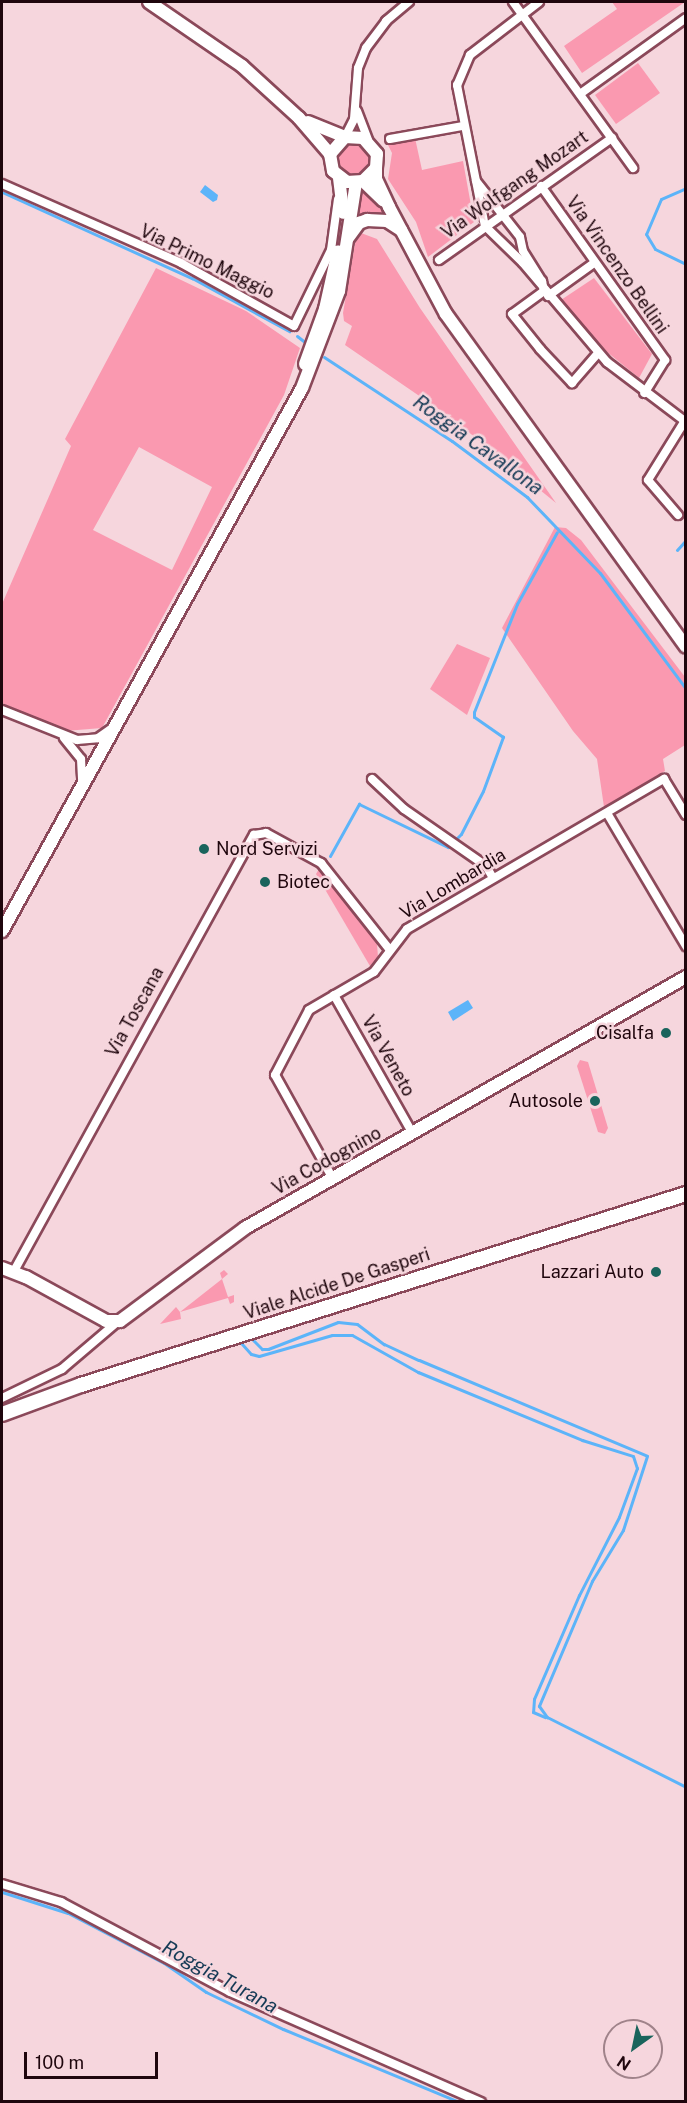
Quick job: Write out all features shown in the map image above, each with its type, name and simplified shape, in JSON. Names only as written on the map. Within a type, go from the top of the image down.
[{"type":"main road","points":[[149,2],[222,50],[299,118],[330,154],[333,171],[340,182],[342,224],[336,266],[314,341],[281,424]]},
{"type":"main road","points":[[299,118],[345,137],[357,136],[368,141],[377,154],[376,179],[446,315],[681,634],[686,647]]},
{"type":"main road","points":[[330,154],[345,137]]},
{"type":"main road","points":[[2,931],[302,388],[333,314],[360,182],[376,168]]},
{"type":"main road","points":[[340,182],[360,182],[389,207]]},
{"type":"main road","points":[[348,238],[359,223],[376,219],[405,232]]},
{"type":"main road","name":"Via Codognino","points":[[116,1323],[229,1239],[686,977]]},
{"type":"main road","name":"Viale Alcide De Gasperi","points":[[2,1414],[81,1385],[686,1194]]},
{"type":"main road","name":"Via Toscana","points":[[8,1269],[116,1323]]},
{"type":"street","points":[[368,141],[359,124],[356,104],[358,68],[366,48],[386,21],[409,2]]},
{"type":"street","points":[[513,2],[633,168]]},
{"type":"street","points":[[539,2],[474,51],[465,63],[457,85],[462,126],[485,226],[523,263],[598,353],[644,393],[685,421],[648,480],[678,515]]},
{"type":"street","points":[[580,94],[686,18]]},
{"type":"street","points":[[345,137],[356,104]]},
{"type":"street","points":[[390,139],[462,126]]},
{"type":"street","name":"Via Wolfgang Mozart","points":[[439,260],[612,138]]},
{"type":"street","points":[[473,178],[520,237],[523,251],[542,281],[546,293]]},
{"type":"street","name":"Via Primo Maggio","points":[[2,184],[181,263],[294,326],[331,250],[340,182]]},
{"type":"street","name":"Via Vincenzo Bellini","points":[[541,186],[665,360],[644,393]]},
{"type":"street","points":[[594,263],[512,314],[540,349],[572,383],[598,353]]},
{"type":"street","points":[[2,710],[61,736],[91,741],[116,725]]},
{"type":"street","points":[[61,736],[81,759],[82,786]]},
{"type":"street","points":[[372,779],[404,809],[486,866],[493,878]]},
{"type":"street","name":"Via Lombardia","points":[[333,1179],[275,1075],[309,1010],[374,972],[407,929],[663,779],[686,814]]},
{"type":"street","points":[[607,813],[686,946]]},
{"type":"street","name":"Via Toscana","points":[[8,1269],[254,835],[266,833],[321,863],[390,950]]},
{"type":"street","name":"Via Veneto","points":[[334,995],[413,1134]]},
{"type":"street","name":"Via Codognino","points":[[2,1398],[62,1369],[116,1323]]},
{"type":"street","points":[[2,1884],[61,1902],[230,1992],[482,2102]]},
{"type":"shaded area","points":[[612,2],[685,2],[582,73],[564,46],[617,9]]},
{"type":"shaded area","points":[[638,63],[660,93],[616,124],[595,95]]},
{"type":"shaded area","points":[[415,138],[422,170],[463,161],[474,222],[428,257],[416,222],[388,179],[392,153],[387,143]]},
{"type":"shaded area","points":[[353,142],[364,147],[369,158],[364,169],[353,174],[342,169],[337,158],[342,147]]},
{"type":"shaded area","points":[[364,189],[383,206],[390,219],[351,220],[354,200]]},
{"type":"shaded area","points":[[361,233],[377,239],[420,308],[556,503],[450,417],[345,345],[352,326],[344,321],[343,313],[355,243]]},
{"type":"shaded area","points":[[156,268],[246,311],[300,348],[284,395],[102,728],[65,731],[2,703],[2,604],[71,446],[65,439]],"holes":[[[139,447],[212,487],[172,570],[93,530]]]},
{"type":"shaded area","points":[[594,278],[652,354],[639,378],[607,352],[561,300]]},
{"type":"shaded area","points":[[555,527],[566,528],[581,540],[685,677],[685,745],[663,759],[665,771],[604,807],[597,759],[573,731],[502,628]]},
{"type":"shaded area","points":[[457,644],[490,658],[467,715],[430,689]]},
{"type":"shaded area","points":[[319,869],[377,943],[378,958],[370,966],[316,874]]},
{"type":"shaded area","points":[[580,1060],[588,1062],[608,1128],[605,1134],[598,1132],[577,1066]]},
{"type":"shaded area","points":[[224,1270],[228,1274],[222,1279],[220,1273]]},
{"type":"shaded area","points":[[222,1279],[228,1297],[234,1295],[234,1302],[230,1304],[228,1298],[180,1312]]},
{"type":"shaded area","points":[[176,1307],[181,1319],[160,1324]]},
{"type":"water","points":[[205,185],[218,195],[217,200],[213,202],[200,192]]},
{"type":"water","points":[[468,1000],[473,1008],[453,1021],[448,1012]]},
{"type":"waterway","points":[[686,188],[661,199],[646,234],[655,249],[686,264]]},
{"type":"waterway","name":"Roggia Cavallona","points":[[2,192],[192,278],[289,331]]},
{"type":"waterway","name":"Roggia Cavallona","points":[[297,336],[306,343]]},
{"type":"waterway","name":"Roggia Cavallona","points":[[324,357],[452,441],[527,497],[600,573],[686,689]]},
{"type":"waterway","points":[[330,856],[359,804],[448,847],[461,834],[483,791],[503,737],[474,717],[474,712],[517,604],[557,532]]},
{"type":"waterway","points":[[677,550],[686,540]]},
{"type":"waterway","points":[[253,1340],[262,1349],[268,1349],[338,1322],[357,1324],[384,1344],[419,1360],[647,1456],[623,1530],[592,1581],[539,1706],[547,1717],[686,1787]]},
{"type":"waterway","points":[[242,1344],[251,1354],[259,1356],[332,1335],[352,1335],[418,1372],[582,1440],[633,1456],[637,1468],[619,1517],[579,1595],[534,1699],[533,1712],[545,1717]]},
{"type":"waterway","name":"Roggia Turana","points":[[2,1892],[68,1913],[164,1963],[206,1992],[283,2029],[459,2102]]},
{"type":"place","name":"Nord Servizi","points":[[204,849]]},
{"type":"place","name":"Biotec","points":[[265,882]]},
{"type":"place","name":"Cisalfa","points":[[666,1033]]},
{"type":"place","name":"Autosole","points":[[595,1101]]},
{"type":"place","name":"Lazzari Auto","points":[[656,1272]]}]
